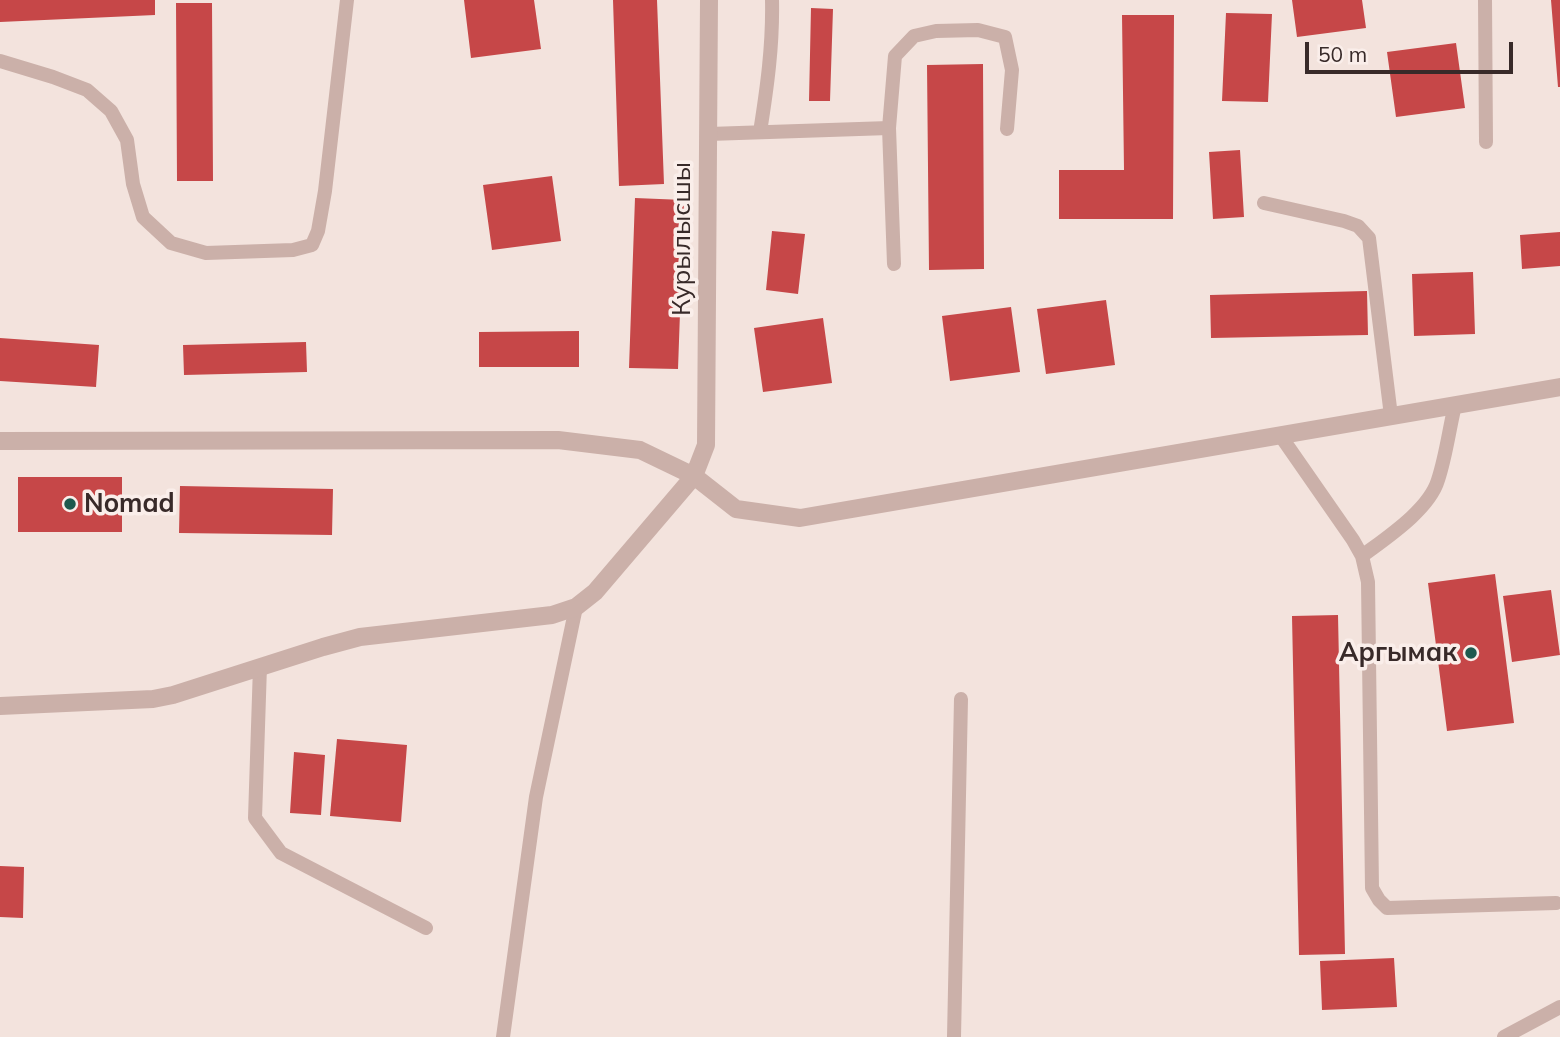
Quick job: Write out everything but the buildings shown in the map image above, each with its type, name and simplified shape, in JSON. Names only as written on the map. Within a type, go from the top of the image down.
[{"type":"street","name":"Курылысшы","points":[[694,476],[706,445],[709,0]]},
{"type":"street","points":[[0,441],[558,440],[640,450],[694,476],[736,509],[800,519],[1560,387]]},
{"type":"street","points":[[0,706],[173,695],[360,637],[552,615],[576,607],[595,592],[694,476]]},
{"type":"lane","points":[[0,61],[87,90],[111,111],[127,140],[133,184],[143,217],[171,243],[206,253],[293,250],[312,245],[318,231],[326,191],[347,0]]},
{"type":"lane","points":[[760,132],[769,69],[772,0]]},
{"type":"lane","points":[[1485,0],[1486,142]]},
{"type":"lane","points":[[894,264],[889,128],[895,56],[915,36],[936,31],[978,30],[1005,37],[1012,70],[1007,130]]},
{"type":"lane","points":[[709,134],[889,128]]},
{"type":"lane","points":[[1264,203],[1344,221],[1358,226],[1369,237],[1391,416]]},
{"type":"lane","points":[[1362,556],[1423,506],[1438,482],[1455,405]]},
{"type":"lane","points":[[1280,435],[1353,540],[1362,556],[1368,582],[1372,888],[1379,900],[1387,908],[1556,903]]},
{"type":"lane","points":[[503,1037],[536,797],[576,607]]},
{"type":"lane","points":[[260,666],[255,818],[281,853],[426,928]]},
{"type":"lane","points":[[954,1037],[961,699]]},
{"type":"lane","points":[[1504,1037],[1560,1007]]},
{"type":"place","name":"Nomad","points":[[70,504]]},
{"type":"place","name":"Аргымак","points":[[1471,653]]}]
